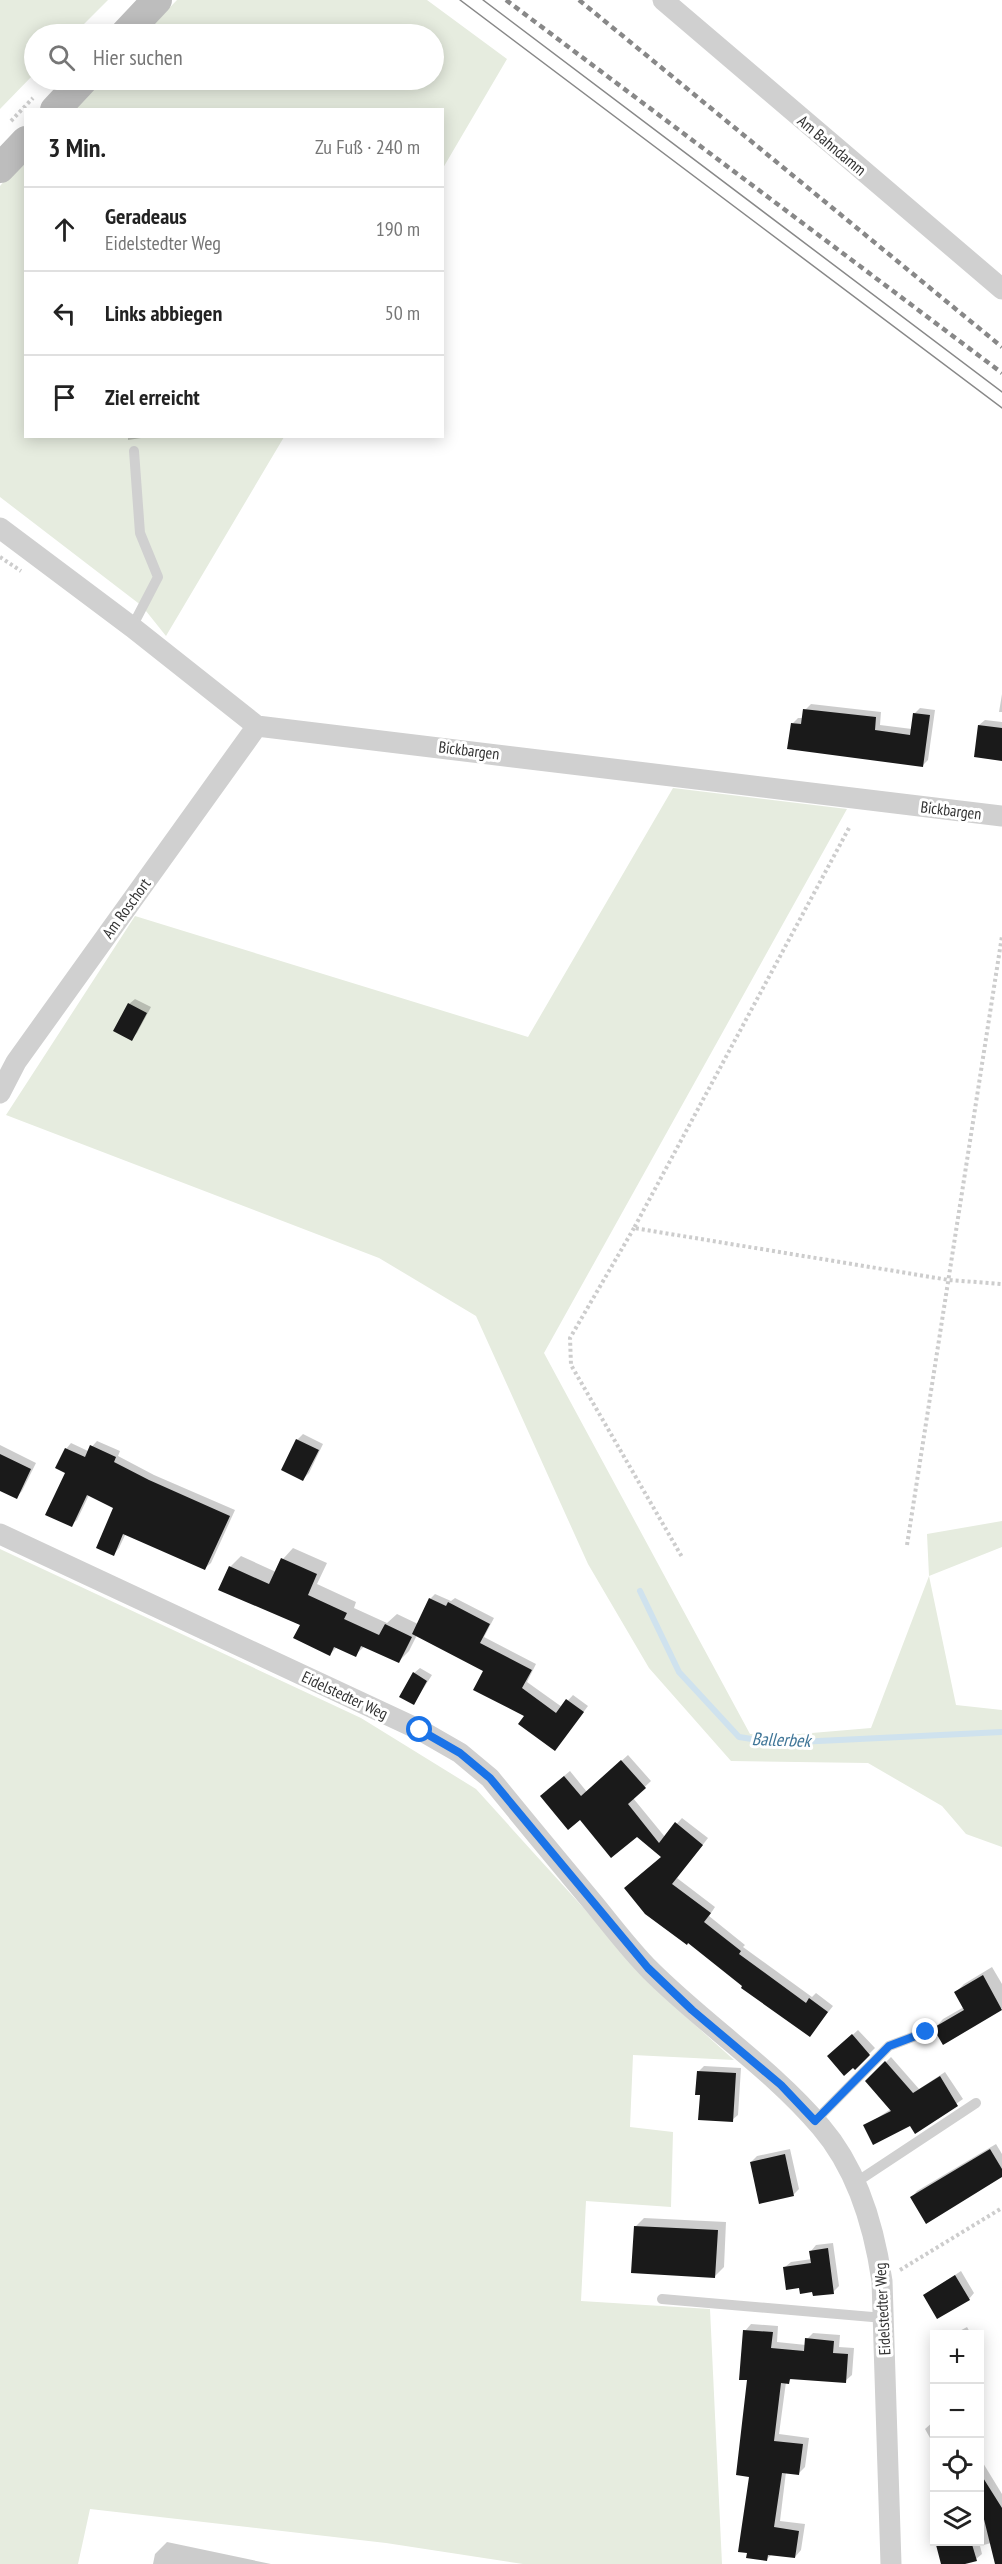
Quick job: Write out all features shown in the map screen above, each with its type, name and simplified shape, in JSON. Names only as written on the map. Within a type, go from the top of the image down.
[{"type":"street","points":[[134,24],[157,0]]},
{"type":"street","name":"Am Bahndamm","points":[[663,0],[1002,290]]},
{"type":"street","points":[[45,102],[66,90]]},
{"type":"street","points":[[0,168],[16,133]]},
{"type":"street","points":[[0,528],[132,627],[257,726]]},
{"type":"street","name":"Bickbargen","points":[[257,726],[1002,816]]},
{"type":"street","name":"Am Roschort","points":[[0,1093],[16,1062],[257,726]]},
{"type":"street","name":"Eidelstedter Weg","points":[[0,1534],[420,1730],[460,1753],[490,1778],[648,1968],[692,2010],[781,2085],[815,2121],[835,2146],[855,2183],[877,2245],[884,2318],[891,2564]]},
{"type":"lane","points":[[132,627],[158,577],[140,533],[134,451]]},
{"type":"lane","points":[[815,2121],[889,2046],[926,2032]]},
{"type":"lane","points":[[855,2183],[975,2103]]},
{"type":"lane","points":[[662,2299],[884,2318]]},
{"type":"path","points":[[682,1557],[571,1365],[570,1338],[634,1228],[849,828]]},
{"type":"path","points":[[907,1545],[1002,936]]},
{"type":"path","points":[[634,1228],[949,1280],[1002,1284]]},
{"type":"path","points":[[882,2281],[1002,2208]]},
{"type":"shaded area","points":[[0,0],[108,0],[84,24],[24,24],[24,84],[0,109]]},
{"type":"shaded area","points":[[177,0],[427,0],[507,59],[444,166],[444,108],[74,108],[91,90],[444,90],[444,24],[154,24]]},
{"type":"shaded area","points":[[24,158],[24,438],[283,438],[166,636],[142,606],[0,497],[0,186]]},
{"type":"shaded area","points":[[673,788],[847,809],[544,1353],[750,1734],[800,1734],[871,1728],[929,1576],[956,1705],[1002,1710],[1002,1847],[966,1834],[942,1806],[868,1763],[731,1761],[649,1668],[588,1564],[476,1316],[379,1258],[6,1115],[135,916],[528,1037]]},
{"type":"shaded area","points":[[1002,1521],[1002,1547],[929,1576],[927,1534]]},
{"type":"shaded area","points":[[0,1549],[361,1718],[476,1789],[665,1998],[734,2060],[633,2055],[630,2127],[673,2132],[671,2207],[586,2201],[581,2301],[710,2309],[722,2564],[523,2564],[386,2543],[90,2509],[78,2564],[0,2564]]},
{"type":"building","points":[[803,709],[876,717],[875,730],[910,735],[913,713],[930,715],[923,767],[787,749],[791,723],[801,724]]},
{"type":"building","points":[[978,725],[1002,728],[1002,761],[974,757]]},
{"type":"building","points":[[128,1003],[147,1013],[132,1041],[113,1031]]},
{"type":"building","points":[[296,1439],[319,1450],[303,1481],[281,1470]]},
{"type":"building","points":[[90,1445],[116,1457],[114,1462],[149,1480],[230,1516],[205,1570],[123,1534],[114,1556],[96,1548],[113,1508],[87,1495],[72,1527],[45,1515],[65,1473],[55,1468],[65,1448],[85,1457]]},
{"type":"building","points":[[0,1454],[31,1469],[17,1499],[0,1491]]},
{"type":"building","points":[[281,1558],[317,1574],[308,1595],[347,1613],[344,1619],[379,1635],[385,1624],[412,1637],[399,1663],[361,1646],[356,1657],[334,1647],[330,1656],[293,1638],[300,1625],[218,1590],[229,1566],[269,1584]]},
{"type":"building","points":[[429,1598],[446,1606],[448,1602],[490,1624],[480,1643],[532,1670],[522,1688],[556,1713],[566,1699],[584,1712],[555,1751],[518,1724],[524,1716],[473,1690],[483,1671],[412,1634]]},
{"type":"building","points":[[413,1672],[427,1681],[414,1705],[399,1697]]},
{"type":"building","points":[[621,1760],[646,1788],[628,1804],[659,1843],[675,1822],[703,1845],[672,1884],[711,1913],[704,1922],[741,1951],[739,1954],[806,2003],[809,1998],[828,2012],[810,2037],[741,1988],[742,1986],[688,1943],[687,1945],[645,1914],[624,1888],[661,1857],[637,1837],[611,1858],[580,1820],[568,1830],[540,1796],[564,1776],[581,1796]]},
{"type":"building","points":[[983,1975],[1002,2010],[943,2045],[933,2028],[964,2010],[954,1992]]},
{"type":"building","points":[[852,2034],[870,2055],[855,2070],[853,2068],[844,2076],[827,2056]]},
{"type":"building","points":[[885,2061],[913,2093],[940,2076],[958,2106],[915,2134],[910,2126],[873,2145],[863,2125],[891,2111],[865,2081]]},
{"type":"building","points":[[697,2071],[736,2073],[733,2122],[698,2120],[700,2095],[695,2095]]},
{"type":"building","points":[[990,2149],[1002,2169],[1002,2177],[926,2224],[910,2197]]},
{"type":"building","points":[[785,2154],[794,2196],[759,2204],[750,2162]]},
{"type":"building","points":[[634,2226],[718,2230],[715,2278],[631,2273]]},
{"type":"building","points":[[828,2248],[834,2294],[813,2296],[812,2292],[800,2294],[799,2288],[786,2290],[783,2267],[811,2263],[809,2251]]},
{"type":"building","points":[[955,2275],[970,2300],[937,2319],[923,2295]]},
{"type":"building","points":[[743,2330],[773,2332],[771,2348],[804,2351],[805,2338],[834,2341],[833,2353],[848,2354],[846,2383],[790,2379],[789,2384],[781,2383],[774,2441],[803,2444],[799,2475],[782,2473],[774,2527],[799,2531],[795,2558],[768,2555],[767,2561],[746,2558],[747,2553],[738,2552],[749,2477],[736,2475],[747,2380],[739,2380]]},
{"type":"building","points":[[984,2479],[1002,2508],[1002,2564],[995,2564],[984,2519]]},
{"type":"building","points":[[936,2546],[972,2546],[977,2561],[965,2564],[941,2564]]},
{"type":"waterway","name":"Ballerbek","points":[[640,1591],[679,1672],[739,1737],[778,1743],[1002,1732]]},
{"type":"tram line","points":[[460,0],[1002,408]]},
{"type":"tram line","points":[[483,0],[1002,392]]},
{"type":"railway","points":[[506,0],[1002,373]]},
{"type":"railway","points":[[579,0],[1002,347]]},
{"type":"route","points":[[420,1730],[460,1753],[490,1778],[648,1968],[716,2031],[757,2063],[815,2121],[880,2053],[900,2040],[926,2032]]}]
